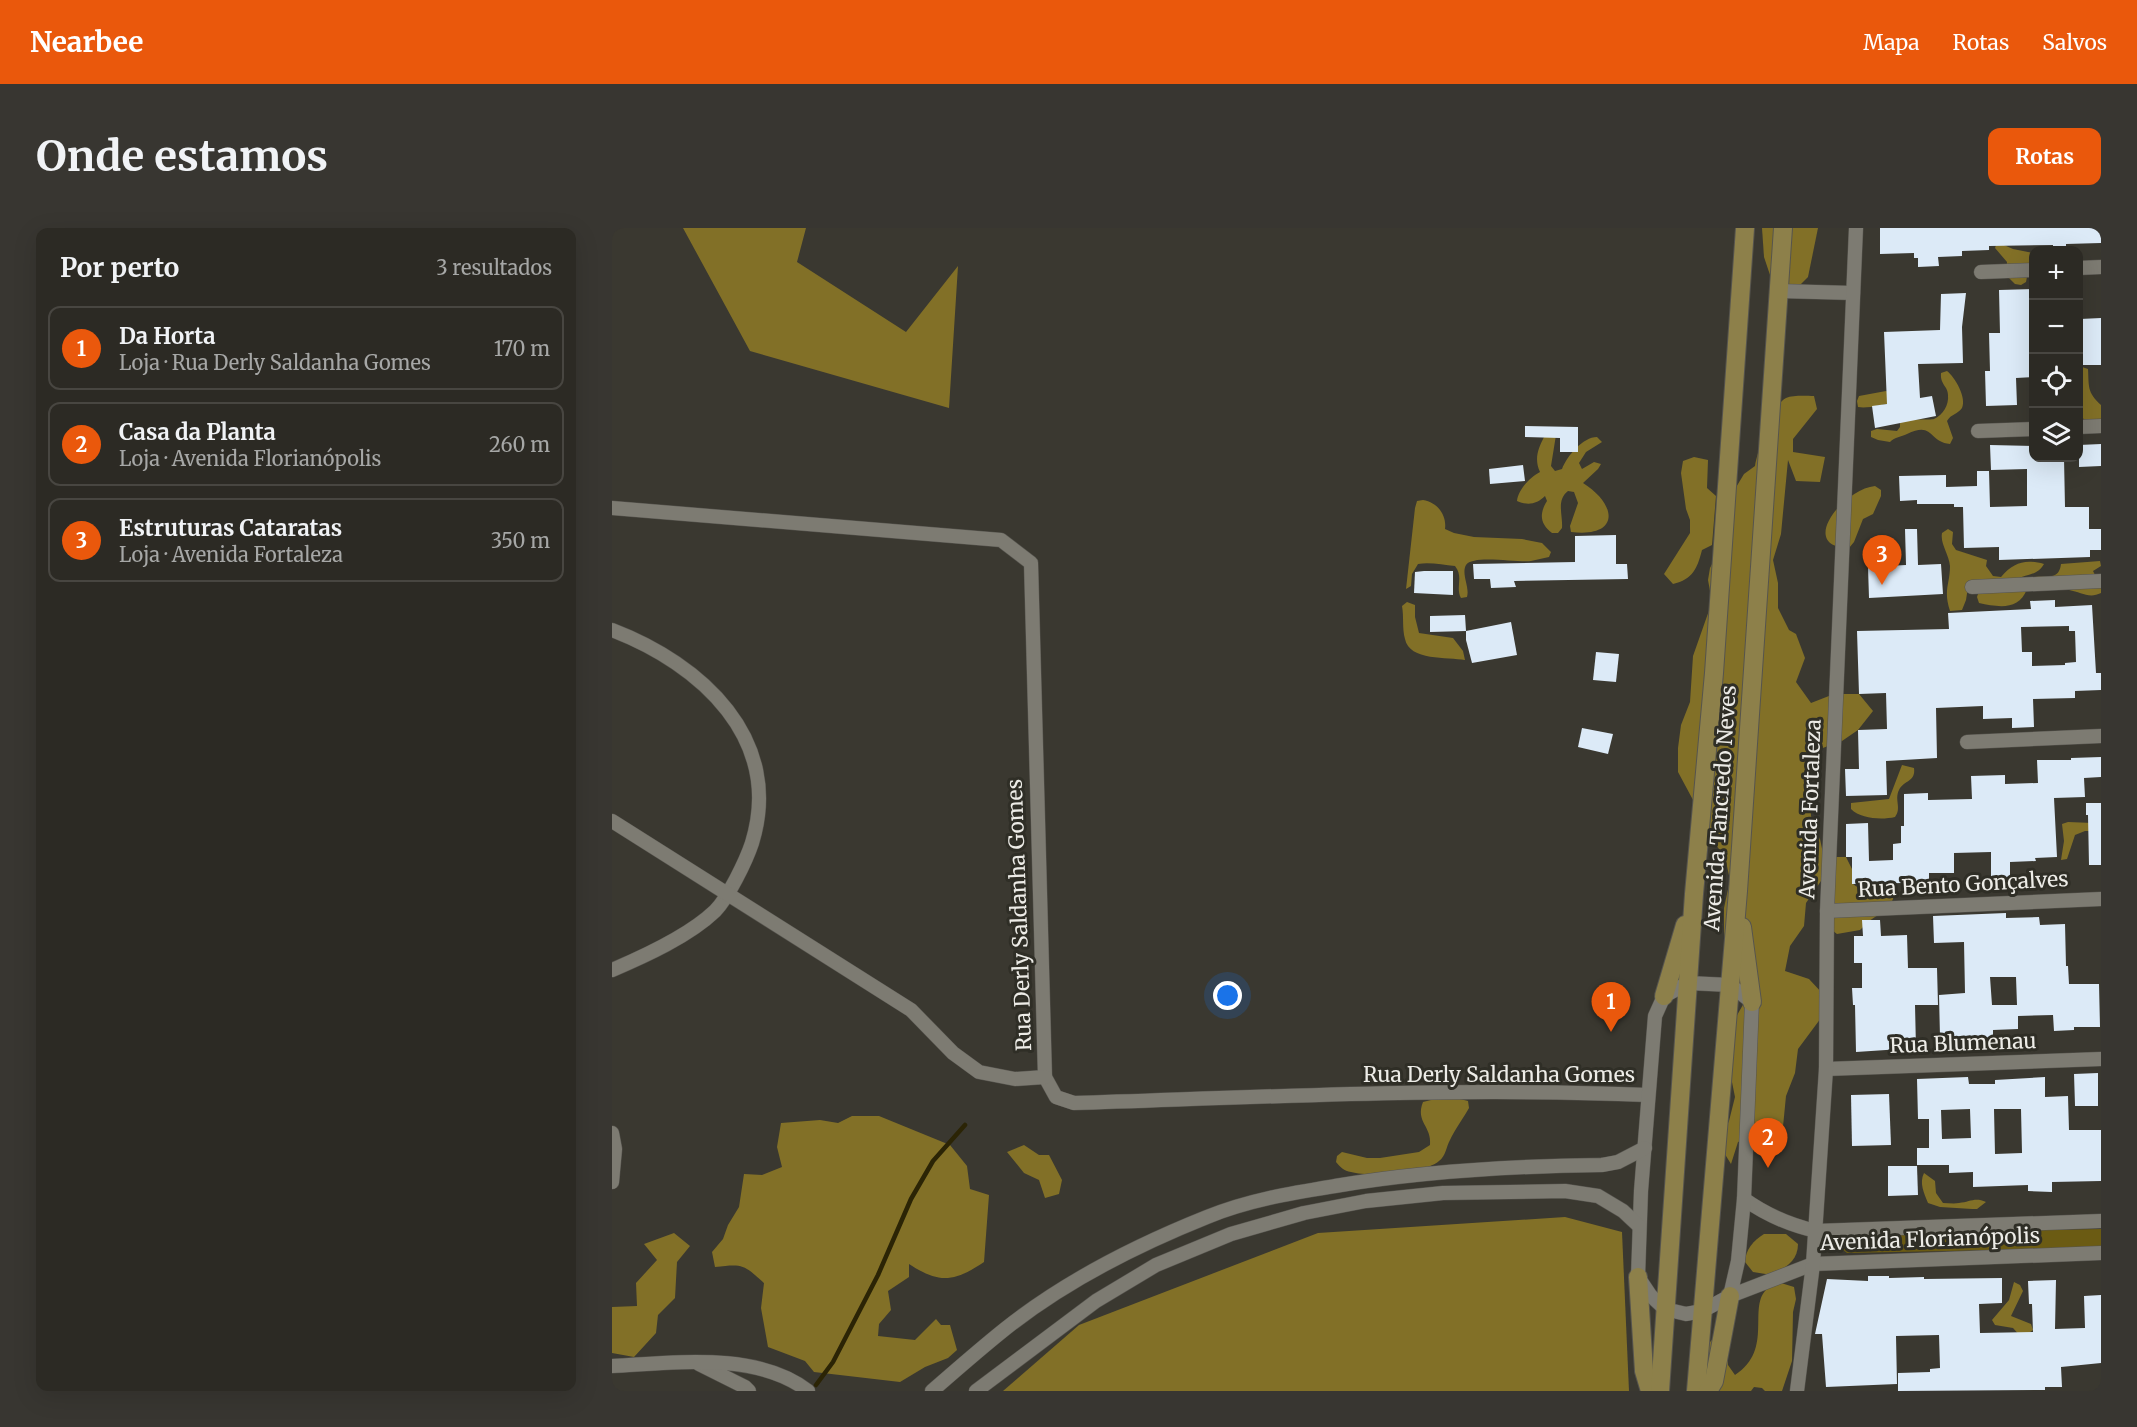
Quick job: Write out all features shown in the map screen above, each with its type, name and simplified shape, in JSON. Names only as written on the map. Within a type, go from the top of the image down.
[{"type":"main road","name":"Avenida Tancredo Neves","points":[[1660,1391],[1694,894],[1714,673],[1745,228]]},
{"type":"main road","name":"Avenida Tancredo Neves","points":[[1696,1391],[1738,891],[1783,228]]},
{"type":"main road","points":[[1738,891],[1752,1002]]},
{"type":"main road","points":[[1664,996],[1694,894]]},
{"type":"main road","points":[[1638,1277],[1644,1371],[1650,1391]]},
{"type":"main road","points":[[1708,1391],[1714,1381],[1730,1296]]},
{"type":"street","name":"Avenida Fortaleza","points":[[1797,1391],[1816,1231],[1826,1069],[1827,911],[1856,228]]},
{"type":"street","points":[[2083,268],[2101,267]]},
{"type":"street","points":[[1981,273],[2029,270]]},
{"type":"street","points":[[1779,291],[1853,293]]},
{"type":"street","points":[[2083,427],[2101,426]]},
{"type":"street","points":[[1978,431],[2029,429]]},
{"type":"street","name":"Rua Derly Saldanha Gomes","points":[[612,508],[1001,540],[1031,563],[1045,1077],[1056,1097],[1074,1103],[1386,1093],[1561,1091],[1648,1095]]},
{"type":"street","points":[[1972,587],[2101,581]]},
{"type":"street","points":[[612,630],[667,657],[700,680],[726,706],[743,734],[754,764],[758,800],[757,818],[748,854],[716,910],[680,936],[612,970]]},
{"type":"street","points":[[1967,741],[2101,736]]},
{"type":"street","points":[[612,821],[911,1010],[953,1053],[979,1072],[1015,1079],[1045,1077]]},
{"type":"street","name":"Rua Bento Gonçalves","points":[[1827,911],[2101,898]]},
{"type":"street","points":[[1665,1309],[1650,1295],[1638,1277],[1648,1095],[1655,1016],[1664,996],[1688,983],[1730,985],[1752,1002],[1743,1199],[1738,1261],[1730,1296]]},
{"type":"street","name":"Rua Blumenau","points":[[1826,1069],[2101,1059]]},
{"type":"street","points":[[612,1133],[615,1149],[612,1182]]},
{"type":"street","points":[[932,1391],[1006,1328],[1063,1289],[1122,1256],[1208,1216],[1277,1195],[1378,1179],[1465,1169],[1602,1165],[1618,1162],[1645,1148]]},
{"type":"street","points":[[976,1391],[1096,1301],[1156,1265],[1231,1234],[1304,1214],[1366,1201],[1443,1194],[1565,1191],[1598,1196],[1623,1211],[1639,1226]]},
{"type":"street","name":"Avenida Florianópolis","points":[[1743,1199],[1799,1227],[1816,1231],[2101,1221]]},
{"type":"street","name":"Avenida Florianópolis","points":[[1665,1309],[1686,1314],[1702,1311],[1730,1296],[1813,1264],[2101,1253]]},
{"type":"street","points":[[694,1362],[749,1391]]},
{"type":"street","points":[[612,1366],[694,1362],[734,1364],[768,1371],[798,1383],[808,1391]]},
{"type":"shaded area","points":[[683,228],[806,228],[797,262],[906,332],[958,266],[949,408],[750,351]]},
{"type":"shaded area","points":[[1762,228],[1818,228],[1808,277],[1795,290],[1772,281],[1764,257]]},
{"type":"shaded area","points":[[1997,242],[2013,249],[2029,252],[2029,275],[2026,282],[2021,285],[2015,284],[2006,275],[2007,262],[1995,248]]},
{"type":"shaded area","points":[[2083,367],[2088,369],[2090,389],[2101,405],[2101,425],[2087,422],[2083,418]]},
{"type":"shaded area","points":[[1947,371],[1959,388],[1963,399],[1962,408],[1947,421],[1953,438],[1950,444],[1922,430],[1898,437],[1890,442],[1871,437],[1871,431],[1877,429],[1897,431],[1900,427],[1900,420],[1934,419],[1940,415],[1948,399],[1948,392],[1941,373]]},
{"type":"shaded area","points":[[1886,391],[1895,395],[1894,403],[1858,407],[1859,396]]},
{"type":"shaded area","points":[[1814,396],[1817,409],[1793,439],[1793,452],[1825,457],[1820,482],[1796,481],[1788,460],[1781,534],[1773,560],[1778,583],[1778,608],[1789,630],[1796,634],[1805,658],[1796,682],[1811,703],[1834,694],[1859,694],[1873,711],[1858,730],[1842,741],[1820,749],[1808,770],[1811,816],[1820,839],[1825,863],[1834,857],[1846,857],[1853,871],[1853,884],[1868,890],[1884,889],[1894,896],[1890,907],[1860,930],[1837,934],[1828,927],[1823,878],[1806,903],[1804,926],[1790,946],[1785,971],[1809,979],[1823,994],[1821,1018],[1798,1049],[1795,1073],[1786,1096],[1781,1147],[1762,1134],[1738,1142],[1731,1164],[1718,1143],[1729,1121],[1735,1097],[1730,1072],[1732,1024],[1744,1003],[1741,978],[1728,957],[1724,932],[1724,908],[1730,880],[1725,857],[1710,837],[1678,772],[1678,748],[1681,725],[1690,702],[1693,656],[1712,602],[1708,580],[1710,568],[1715,558],[1732,494],[1744,474],[1755,466],[1766,429],[1780,403],[1789,397]]},
{"type":"shaded area","points":[[1556,435],[1551,466],[1555,471],[1562,469],[1572,453],[1586,440],[1597,437],[1602,442],[1586,452],[1579,463],[1582,469],[1594,462],[1601,464],[1583,483],[1595,492],[1608,510],[1606,525],[1598,530],[1587,533],[1571,532],[1570,526],[1578,503],[1574,492],[1568,491],[1562,499],[1562,528],[1558,533],[1552,533],[1543,522],[1542,514],[1547,501],[1545,496],[1532,503],[1517,501],[1525,484],[1540,472],[1537,454],[1544,437]]},
{"type":"shaded area","points":[[1694,457],[1708,460],[1707,488],[1716,496],[1712,545],[1702,550],[1696,568],[1690,576],[1673,584],[1664,574],[1690,533],[1690,520],[1686,509],[1681,473],[1683,461]]},
{"type":"shaded area","points":[[1875,486],[1881,490],[1881,496],[1873,514],[1863,519],[1854,542],[1849,548],[1834,545],[1827,538],[1826,529],[1830,518],[1850,497],[1863,489]]},
{"type":"shaded area","points":[[1423,500],[1437,506],[1443,514],[1445,529],[1474,537],[1522,539],[1542,543],[1551,552],[1549,557],[1531,561],[1486,559],[1470,562],[1465,569],[1467,597],[1461,598],[1459,574],[1455,566],[1418,564],[1412,574],[1411,586],[1406,589],[1415,508],[1417,501]]},
{"type":"shaded area","points":[[1948,529],[1953,532],[1952,544],[1956,550],[1987,560],[1986,566],[1993,576],[2001,577],[2020,563],[2044,564],[2033,574],[2011,583],[2055,575],[2061,564],[2100,561],[2101,566],[2093,571],[2101,587],[2101,593],[2089,595],[2069,590],[2032,588],[2027,589],[2019,601],[2013,604],[1993,606],[1979,603],[1977,597],[1979,591],[1968,587],[1962,610],[1950,611],[1947,592],[1950,566],[1942,537],[1942,533]]},
{"type":"shaded area","points":[[1407,602],[1415,605],[1419,633],[1453,638],[1463,651],[1465,660],[1421,655],[1408,646],[1404,635],[1402,606]]},
{"type":"shaded area","points":[[1902,765],[1914,768],[1914,773],[1899,790],[1898,810],[1895,817],[1872,818],[1860,815],[1851,809],[1851,803],[1889,799]]},
{"type":"shaded area","points":[[2068,822],[2093,823],[2092,831],[2075,835],[2067,859],[2061,860],[2064,841],[2062,824]]},
{"type":"shaded area","points":[[1443,1097],[1468,1101],[1469,1108],[1439,1161],[1410,1172],[1383,1174],[1349,1171],[1342,1169],[1336,1162],[1337,1156],[1342,1152],[1367,1158],[1380,1158],[1419,1152],[1430,1145],[1429,1133],[1421,1114],[1423,1102]]},
{"type":"shaded area","points":[[852,1116],[879,1116],[950,1145],[967,1166],[970,1189],[989,1195],[984,1262],[963,1274],[946,1278],[929,1275],[909,1264],[909,1277],[888,1291],[891,1310],[879,1324],[878,1336],[915,1340],[936,1319],[941,1325],[950,1325],[957,1350],[948,1358],[925,1367],[900,1382],[814,1372],[805,1361],[768,1347],[761,1308],[764,1283],[742,1267],[715,1267],[712,1252],[723,1239],[739,1207],[744,1174],[762,1175],[782,1167],[777,1147],[781,1123],[820,1120],[838,1123]]},
{"type":"shaded area","points":[[1024,1145],[1039,1155],[1049,1155],[1062,1180],[1059,1194],[1045,1198],[1039,1180],[1024,1173],[1007,1152]]},
{"type":"shaded area","points":[[1924,1173],[1935,1181],[1936,1193],[1943,1203],[1976,1200],[1986,1202],[1977,1209],[1940,1207],[1928,1203],[1922,1184]]},
{"type":"shaded area","points":[[1565,1217],[1622,1232],[1629,1391],[1003,1391],[1079,1325],[1318,1233]]},
{"type":"shaded area","points":[[2101,1229],[2101,1248],[1847,1253],[1842,1249],[1843,1237],[1847,1234]]},
{"type":"shaded area","points":[[674,1233],[690,1246],[677,1262],[675,1298],[658,1315],[656,1333],[634,1357],[612,1353],[612,1307],[637,1306],[636,1283],[657,1260],[644,1244]]},
{"type":"shaded area","points":[[1764,1234],[1786,1234],[1798,1244],[1793,1259],[1786,1267],[1772,1275],[1753,1272],[1745,1262],[1751,1246]]},
{"type":"shaded area","points":[[2014,1282],[2020,1285],[2023,1291],[2011,1316],[2031,1324],[2033,1330],[2022,1338],[2013,1328],[1995,1325],[1992,1320],[2009,1300]]},
{"type":"shaded area","points":[[1781,1283],[1794,1287],[1796,1299],[1793,1312],[1792,1361],[1782,1391],[1765,1391],[1754,1387],[1751,1391],[1702,1391],[1708,1344],[1716,1336],[1728,1352],[1728,1365],[1735,1375],[1747,1365],[1754,1353],[1757,1341],[1759,1306],[1762,1296],[1768,1288]]},
{"type":"building","points":[[1880,228],[2101,228],[2101,243],[2066,244],[2066,246],[1989,246],[1989,250],[1962,251],[1962,256],[1938,257],[1939,266],[1918,267],[1918,258],[1914,258],[1914,253],[1880,254]]},
{"type":"building","points":[[2029,289],[2029,377],[2016,378],[2017,405],[1986,406],[1985,371],[1990,371],[1989,333],[2000,333],[1999,290]]},
{"type":"building","points":[[1966,293],[1962,327],[1963,363],[1918,364],[1920,398],[1932,396],[1936,416],[1875,428],[1872,406],[1887,404],[1884,332],[1940,330],[1941,294]]},
{"type":"building","points":[[2101,318],[2101,365],[2083,365],[2083,319]]},
{"type":"building","points":[[1525,426],[1578,427],[1578,452],[1560,452],[1560,438],[1525,437]]},
{"type":"building","points":[[2101,444],[2101,466],[2079,467],[2079,462],[2083,462],[2083,445]]},
{"type":"building","points":[[1990,445],[2029,446],[2029,462],[2064,462],[2065,507],[2089,507],[2089,529],[2101,529],[2101,550],[2090,550],[2090,557],[1999,560],[1999,547],[1964,548],[1963,507],[1954,507],[1954,504],[1917,504],[1917,500],[1900,501],[1899,476],[1946,475],[1946,487],[1977,486],[1977,471],[1989,471],[1990,507],[2027,506],[2027,469],[1991,470]]},
{"type":"building","points":[[1523,465],[1525,481],[1490,484],[1489,469]]},
{"type":"building","points":[[1905,529],[1917,529],[1918,565],[1941,564],[1943,594],[1869,598],[1868,567],[1906,565]]},
{"type":"building","points":[[1616,535],[1616,564],[1627,564],[1628,579],[1514,581],[1516,587],[1491,588],[1490,579],[1474,579],[1473,564],[1575,562],[1575,536]]},
{"type":"building","points":[[1453,571],[1453,595],[1414,593],[1415,572]]},
{"type":"building","points":[[2055,600],[2055,607],[2092,605],[2096,673],[2101,673],[2101,690],[2075,691],[2075,698],[2033,699],[2034,727],[2012,728],[2012,718],[1983,719],[1983,706],[1936,708],[1937,758],[1886,761],[1887,795],[1846,796],[1845,769],[1859,769],[1858,730],[1887,729],[1886,693],[1859,694],[1857,631],[1949,629],[1948,613],[2031,609],[2030,601]],"holes":[[[2069,626],[2069,631],[2075,631],[2076,662],[2065,663],[2065,665],[2032,666],[2032,652],[2022,652],[2021,627]]]},
{"type":"building","points":[[1465,615],[1466,631],[1430,632],[1430,616]]},
{"type":"building","points":[[1511,622],[1517,655],[1472,663],[1466,631]]},
{"type":"building","points":[[1596,652],[1619,654],[1616,682],[1593,680]]},
{"type":"building","points":[[1582,728],[1613,734],[1608,754],[1578,747]]},
{"type":"building","points":[[2101,757],[2101,777],[2084,778],[2085,797],[2054,798],[2057,857],[2010,862],[2010,886],[1991,887],[1991,852],[1954,853],[1954,873],[1929,873],[1929,892],[1904,892],[1903,883],[1852,884],[1852,857],[1846,857],[1846,824],[1868,823],[1869,861],[1893,860],[1893,844],[1901,843],[1901,826],[1904,826],[1904,794],[1928,793],[1928,800],[1972,799],[1971,776],[2005,775],[2005,784],[2038,783],[2037,760]]},
{"type":"building","points":[[2086,803],[2101,803],[2101,865],[2089,865]]},
{"type":"building","points":[[2006,913],[2006,918],[2039,917],[2040,925],[2065,924],[2069,984],[2099,984],[2100,1027],[2074,1027],[2074,1030],[2054,1031],[2053,1015],[2018,1016],[2018,1029],[1993,1030],[1993,1045],[1973,1045],[1973,1036],[1940,1037],[1939,995],[1965,993],[1964,942],[1934,943],[1933,916]],"holes":[[[1990,977],[2016,977],[2017,1005],[1992,1005]]]},
{"type":"building","points":[[1862,920],[1880,920],[1881,936],[1907,935],[1908,968],[1937,968],[1938,1005],[1915,1005],[1916,1048],[1856,1052],[1855,1005],[1853,1005],[1852,988],[1862,988],[1862,963],[1854,963],[1854,936],[1863,936]]},
{"type":"building","points":[[2098,1073],[2098,1106],[2075,1106],[2074,1074]]},
{"type":"building","points":[[1968,1077],[1969,1084],[1995,1084],[1995,1080],[2045,1077],[2045,1097],[2068,1096],[2069,1130],[2101,1130],[2101,1181],[2052,1182],[2052,1192],[2028,1191],[2028,1185],[1973,1187],[1973,1172],[1949,1173],[1949,1165],[1917,1165],[1917,1148],[1929,1148],[1929,1119],[1918,1119],[1917,1079]],"holes":[[[1970,1109],[1971,1138],[1942,1139],[1941,1110]],[[1994,1109],[2021,1109],[2022,1153],[1995,1154]]]},
{"type":"building","points":[[1889,1094],[1891,1145],[1852,1146],[1851,1095]]},
{"type":"building","points":[[1888,1166],[1917,1166],[1918,1195],[1888,1196]]},
{"type":"building","points":[[1868,1276],[1924,1277],[1924,1279],[2002,1278],[2002,1303],[1979,1304],[1980,1333],[2033,1332],[2028,1281],[2056,1280],[2055,1329],[2085,1328],[2084,1296],[2101,1295],[2101,1363],[2061,1367],[2062,1387],[2045,1387],[2045,1390],[1898,1391],[1898,1373],[1930,1372],[1930,1369],[1940,1368],[1939,1335],[1896,1336],[1897,1384],[1826,1387],[1822,1334],[1815,1334],[1827,1279],[1868,1281]]},
{"type":"waterway","points":[[816,1385],[833,1362],[878,1275],[911,1199],[933,1161],[965,1125]]},
{"type":"place","name":"Estruturas Cataratas","points":[[1882,585]]},
{"type":"place","name":"Da Horta","points":[[1611,1032]]},
{"type":"place","name":"Casa da Planta","points":[[1768,1168]]}]
